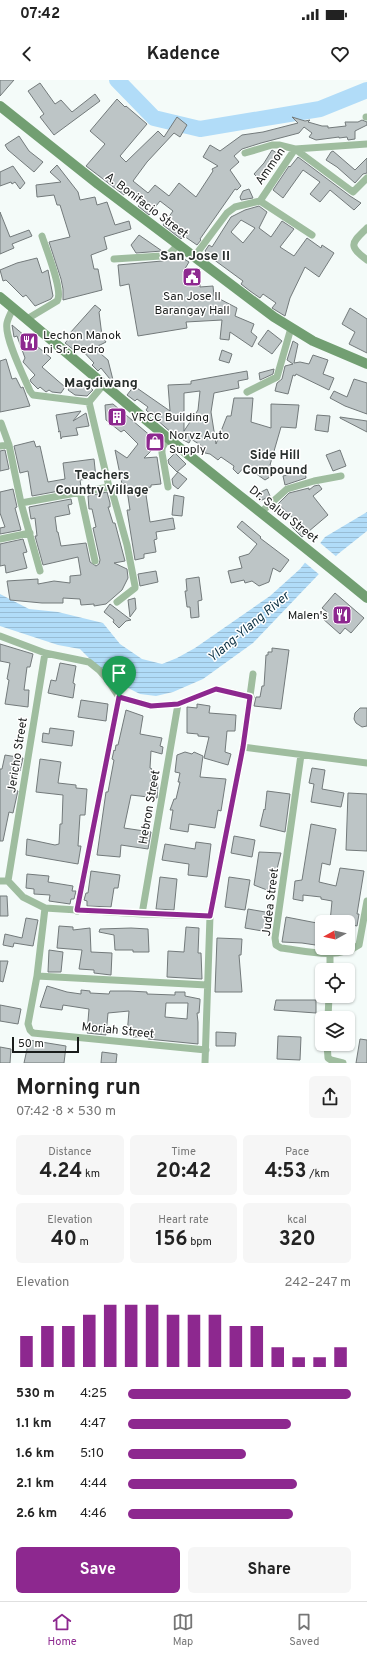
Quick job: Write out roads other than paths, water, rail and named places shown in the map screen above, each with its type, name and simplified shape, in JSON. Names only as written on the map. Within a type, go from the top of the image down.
[{"type":"main road","name":"A. Bonifacio Street","points":[[0,106],[98,184],[291,328],[318,343],[367,364]]},
{"type":"main road","name":"Dr. Salud Street","points":[[0,297],[168,438],[260,513],[306,547],[367,598]]},
{"type":"street","name":"Ammon","points":[[194,257],[227,213],[235,207],[260,201],[295,149],[367,144]]},
{"type":"street","points":[[245,153],[272,145],[295,149],[353,192],[367,178]]},
{"type":"street","points":[[260,201],[312,235]]},
{"type":"street","points":[[367,228],[355,239],[354,246],[356,252],[367,260]]},
{"type":"street","points":[[27,319],[57,301],[59,297],[58,286],[42,236]]},
{"type":"street","points":[[114,259],[162,256],[169,254],[178,245]]},
{"type":"street","points":[[13,308],[6,324],[8,335],[12,349],[30,392],[33,395],[89,402]]},
{"type":"street","points":[[247,392],[276,377],[291,328]]},
{"type":"street","points":[[89,402],[104,384]]},
{"type":"street","points":[[89,402],[109,487],[112,491],[127,545],[135,586],[135,588],[117,602]]},
{"type":"street","points":[[1,423],[40,571]]},
{"type":"street","points":[[168,438],[162,448],[168,487]]},
{"type":"street","points":[[0,446],[8,445]]},
{"type":"street","points":[[260,513],[287,489],[314,481],[341,476]]},
{"type":"street","points":[[21,503],[109,487]]},
{"type":"street","points":[[80,492],[95,561]]},
{"type":"street","points":[[0,539],[30,533]]},
{"type":"street","points":[[0,636],[45,653],[89,662],[107,679],[119,697],[151,706],[178,704],[216,689],[250,697]]},
{"type":"street","name":"Jericho Street","points":[[8,881],[45,653]]},
{"type":"street","points":[[205,1063],[210,916],[243,747],[253,674]]},
{"type":"street","points":[[77,910],[119,697]]},
{"type":"street","name":"Hebron Street","points":[[142,914],[178,704]]},
{"type":"street","points":[[243,747],[367,763]]},
{"type":"street","name":"Judea Street","points":[[301,755],[275,938],[276,945],[281,948],[315,952]]},
{"type":"street","points":[[0,881],[8,881],[23,897],[45,908],[142,914],[210,916]]},
{"type":"street","name":"Judea Street","points":[[355,949],[360,945],[367,901]]},
{"type":"street","points":[[45,908],[37,976],[207,985]]},
{"type":"street","name":"Moriah Street","points":[[37,976],[28,1024],[33,1033],[206,1050]]},
{"type":"street","points":[[328,1051],[328,1058],[343,1063]]},
{"type":"water","name":"Ylang-Ylang River","points":[[367,512],[367,531],[338,554],[253,643],[203,679],[173,692],[156,696],[140,694],[118,683],[80,649],[58,645],[0,626],[0,594],[29,609],[58,612],[103,623],[120,644],[142,659],[162,664],[195,648],[270,596],[300,569],[325,537]]},
{"type":"waterway","points":[[117,80],[154,118],[200,129],[320,109],[367,90]]},
{"type":"place","name":"San Jose II Barangay Hall","points":[[192,277]]},
{"type":"place","name":"Lechon Manok ni Sr. Pedro","points":[[29,342]]},
{"type":"place","name":"VRCC Building","points":[[117,417]]},
{"type":"place","name":"Norvz Auto Supply","points":[[155,442]]},
{"type":"place","name":"Malen's","points":[[342,615]]},
{"type":"district","name":"San Jose II","points":[[195,255]]},
{"type":"district","name":"Magdiwang","points":[[101,382]]},
{"type":"district","name":"Side Hill Compound","points":[[275,462]]},
{"type":"district","name":"Teachers Country Village","points":[[102,482]]}]
